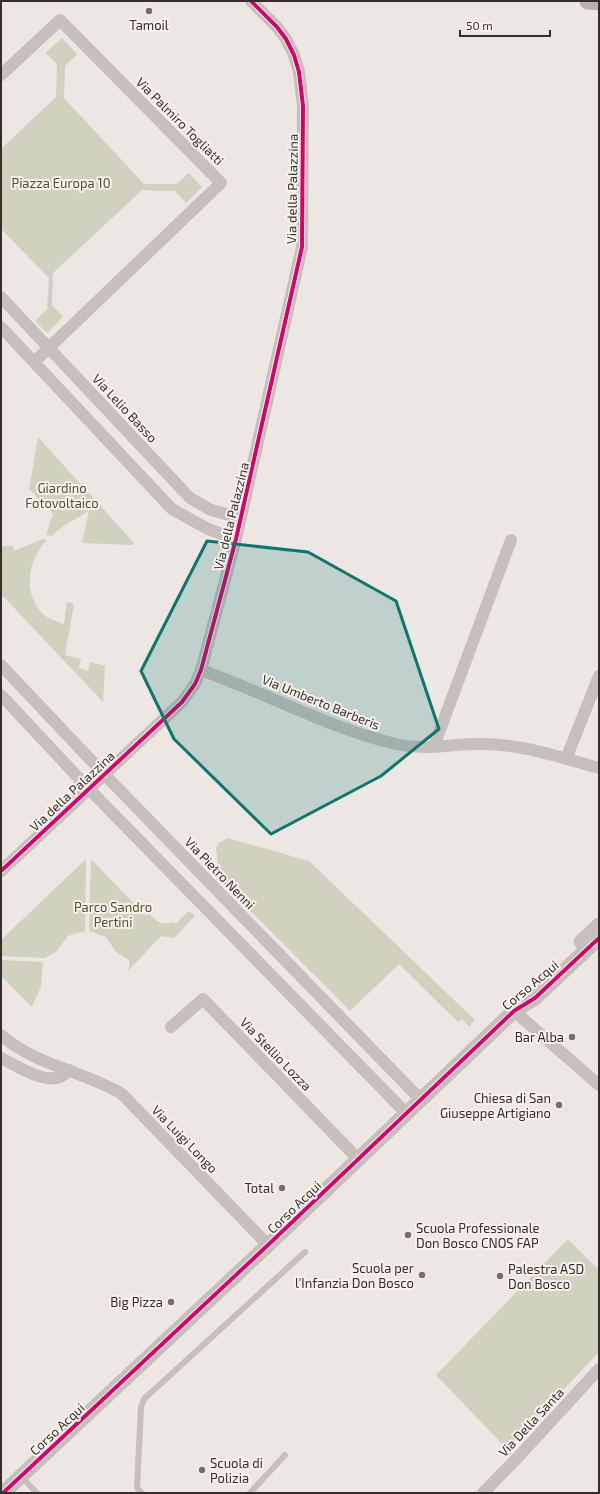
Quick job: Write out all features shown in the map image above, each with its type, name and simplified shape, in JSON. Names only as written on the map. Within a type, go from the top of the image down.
[{"type":"main road","points":[[588,1],[599,2]]},
{"type":"street","name":"Via della Palazzina","points":[[1,871],[182,702],[195,684],[201,670],[236,539],[302,247],[303,106],[301,83],[296,62],[290,47],[277,27],[260,6],[251,1]]},
{"type":"street","name":"Via Palmiro Togliatti","points":[[1,75],[60,20],[221,183],[34,362]]},
{"type":"street","name":"Via Lelio Basso","points":[[1,297],[190,498],[211,510],[241,518]]},
{"type":"street","points":[[1,327],[172,509],[208,530],[236,539]]},
{"type":"street","points":[[434,746],[511,540]]},
{"type":"street","name":"Via Pietro Nenni","points":[[1,665],[104,774],[420,1099]]},
{"type":"street","name":"Via Umberto Barberis","points":[[201,670],[235,682],[356,733],[398,744],[434,746],[484,744],[498,745],[566,759],[599,768]]},
{"type":"street","points":[[566,759],[599,676]]},
{"type":"street","points":[[1,695],[89,789],[406,1113]]},
{"type":"street","points":[[599,925],[527,991],[514,1011],[599,1085]]},
{"type":"street","name":"Corso Acqui","points":[[3,1493],[268,1245],[514,1011],[535,998],[599,938]]},
{"type":"street","name":"Via Stellio Lozza","points":[[171,1027],[203,998],[358,1159]]},
{"type":"street","name":"Via Luigi Longo","points":[[1,1035],[26,1053],[103,1084],[128,1099],[268,1245]]},
{"type":"street","points":[[1,1058],[29,1072],[54,1079],[65,1076],[69,1070]]},
{"type":"street","name":"Via Della Santa","points":[[483,1493],[599,1369]]},
{"type":"lane","points":[[142,1493],[138,1488],[141,1407],[144,1400],[305,1252]]},
{"type":"lane","points":[[250,1493],[285,1455]]},
{"type":"lane","points":[[21,1476],[37,1493]]},
{"type":"highlighted area","points":[[207,541],[308,552],[396,601],[439,729],[381,776],[271,834],[174,739],[141,671]]},
{"type":"green space","name":"Piazza Europa 10","points":[[62,38],[77,54],[65,66],[64,98],[144,184],[176,184],[189,173],[202,187],[186,203],[175,191],[142,190],[53,273],[52,305],[63,317],[47,333],[35,321],[47,309],[49,278],[1,229],[1,149],[56,97],[57,64],[45,53]]},
{"type":"green space","name":"Giardino Fotovoltaico","points":[[38,437],[134,543],[132,545],[82,543],[89,511],[62,527],[51,536],[46,535],[53,514],[29,489]]},
{"type":"green space","name":"Giardino Fotovoltaico","points":[[43,539],[47,540],[40,548],[31,567],[30,587],[32,597],[44,615],[64,624],[67,602],[74,604],[65,655],[81,659],[79,668],[88,671],[90,662],[105,666],[103,702],[1,594],[1,546],[13,546],[14,551]]},
{"type":"green space","points":[[228,838],[309,861],[475,1020],[469,1027],[462,1019],[458,1022],[399,964],[350,1011],[220,880],[216,848],[220,842]]},
{"type":"green space","name":"Parco Sandro Pertini","points":[[86,859],[85,931],[68,936],[57,951],[45,958],[1,956],[1,940]]},
{"type":"green space","name":"Parco Sandro Pertini","points":[[91,859],[146,916],[149,914],[154,919],[162,923],[173,922],[175,924],[189,911],[195,916],[174,938],[161,936],[128,971],[130,961],[116,952],[106,937],[89,931]]},
{"type":"green space","points":[[1,960],[43,962],[41,986],[32,1007],[1,976]]},
{"type":"green space","points":[[568,1239],[599,1270],[599,1352],[507,1449],[436,1375]]},
{"type":"cycle path","points":[[1,871],[182,702],[195,684],[201,670],[236,539],[302,247],[303,106],[299,72],[294,55],[286,39],[277,27],[251,1]]},
{"type":"cycle path","points":[[3,1493],[268,1245],[514,1011],[535,998],[599,938]]},
{"type":"place","name":"Tamoil","points":[[149,11]]},
{"type":"place","name":"Bar Alba","points":[[572,1037]]},
{"type":"place","name":"Chiesa di San Giuseppe Artigiano","points":[[559,1105]]},
{"type":"place","name":"Total","points":[[282,1188]]},
{"type":"place","name":"Scuola Professionale Don Bosco CNOS FAP","points":[[408,1235]]},
{"type":"place","name":"Scuola per l'Infanzia Don Bosco","points":[[422,1275]]},
{"type":"place","name":"Palestra ASD Don Bosco","points":[[500,1276]]},
{"type":"place","name":"Big Pizza","points":[[171,1302]]},
{"type":"place","name":"Scuola di Polizia","points":[[202,1470]]}]
